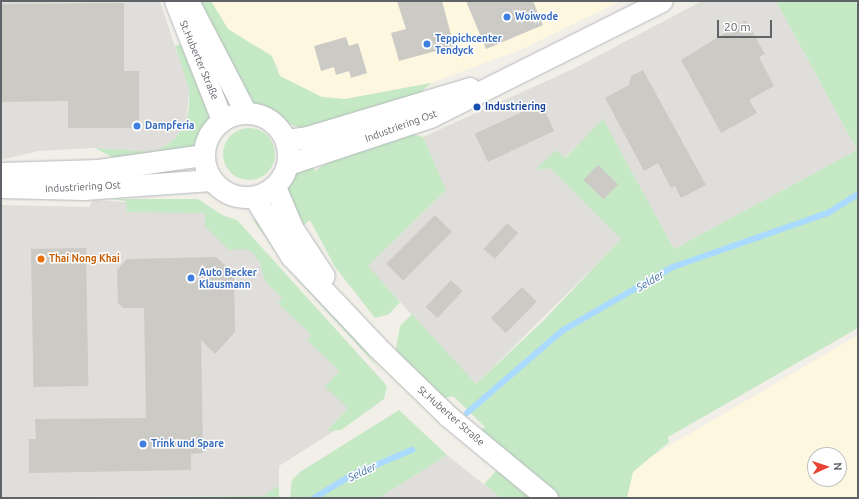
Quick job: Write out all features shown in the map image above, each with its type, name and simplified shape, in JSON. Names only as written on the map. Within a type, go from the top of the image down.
[{"type":"street","name":"St.Huberter Straße","points":[[175,1],[222,120]]},
{"type":"street","name":"St.Huberter Straße","points":[[188,1],[246,113]]},
{"type":"street","name":"Industriering Ost","points":[[288,164],[430,117],[662,1]]},
{"type":"street","name":"Industriering Ost","points":[[286,140],[306,137],[422,100],[509,77]]},
{"type":"street","points":[[246,113],[274,123],[286,140],[288,164],[275,187],[254,197],[226,193],[212,180],[204,156],[209,136],[222,120],[246,113]]},
{"type":"street","name":"Industriering Ost","points":[[1,173],[98,170],[204,156]]},
{"type":"street","name":"Industriering Ost","points":[[1,187],[83,189],[212,180]]},
{"type":"street","name":"St.Huberter Straße","points":[[275,187],[292,229],[361,329]]},
{"type":"street","name":"St.Huberter Straße","points":[[254,197],[291,256],[361,329],[448,416],[547,498]]},
{"type":"shaded area","points":[[1,1],[160,1],[189,89],[186,123],[174,140],[155,152],[95,148],[38,151],[1,160]]},
{"type":"shaded area","points":[[211,1],[621,1],[522,49],[431,83],[345,99],[322,97],[288,82],[280,76],[277,65],[228,29]]},
{"type":"shaded area","points":[[702,1],[776,1],[857,150],[674,249],[603,120],[564,158],[536,170],[550,168],[622,239],[476,384],[367,266],[445,190],[423,137],[575,68]]},
{"type":"shaded area","points":[[93,200],[210,207],[251,247],[375,405],[279,466],[279,486],[263,496],[1,497],[1,205],[89,207]]},
{"type":"shaded area","points":[[858,335],[858,498],[627,498],[629,480],[640,463]]},
{"type":"shaded area","points":[[447,455],[501,498],[379,498]]},
{"type":"green space","points":[[197,1],[211,1],[228,29],[272,56],[280,76],[322,97],[345,99],[431,83],[418,95],[302,128],[294,126],[270,111],[253,106]]},
{"type":"green space","points":[[776,1],[855,1],[858,6],[858,328],[668,437],[669,442],[633,472],[627,498],[560,498],[480,431],[485,427],[453,396],[441,399],[395,355],[400,326],[412,314],[476,384],[543,321],[621,239],[550,168],[535,170],[556,150],[565,158],[603,119],[674,249],[857,150]]},
{"type":"green space","points":[[185,43],[211,121],[201,140],[194,148],[123,163],[95,148],[155,152],[174,140],[186,123],[189,106],[189,89],[175,46]]},
{"type":"green space","points":[[244,128],[254,128],[268,135],[275,149],[275,159],[268,173],[254,180],[244,180],[234,176],[227,169],[223,159],[223,149],[227,139],[234,132]]},
{"type":"green space","points":[[413,134],[423,137],[446,190],[368,266],[400,302],[389,314],[375,318],[335,267],[310,220],[299,229],[289,206],[287,188],[296,170],[312,163],[315,171],[329,161]]},
{"type":"green space","points":[[111,199],[198,199],[222,215],[237,220],[387,386],[384,399],[341,430],[327,431],[348,408],[325,387],[339,371],[307,340],[311,335],[278,303],[282,298],[265,281],[260,263],[253,253],[247,249],[229,250],[205,226],[205,213],[127,212],[126,201]]},
{"type":"green space","points":[[253,220],[260,220],[382,372],[291,272]]},
{"type":"green space","points":[[399,410],[447,455],[379,498],[290,498],[292,480],[300,472]]},
{"type":"green space","points":[[496,471],[503,474],[531,498],[501,498],[484,484]]},
{"type":"green space","points":[[279,486],[279,498],[1,498],[263,496]]},
{"type":"building","points":[[397,1],[442,1],[454,46],[399,61],[391,33],[406,29]]},
{"type":"building","points":[[466,1],[533,1],[543,25],[486,49]]},
{"type":"building","points":[[124,3],[124,71],[139,71],[139,122],[133,128],[68,128],[68,101],[1,102],[1,4]]},
{"type":"building","points":[[746,20],[765,54],[759,57],[774,86],[749,100],[757,113],[721,133],[681,60]]},
{"type":"building","points":[[346,37],[349,46],[358,43],[367,73],[351,78],[349,71],[336,75],[334,67],[321,71],[314,46]]},
{"type":"building","points":[[643,70],[706,185],[681,198],[675,186],[671,188],[658,163],[644,171],[605,98],[629,85],[631,76]]},
{"type":"building","points":[[541,103],[554,131],[488,162],[475,134]]},
{"type":"building","points":[[598,165],[618,184],[604,200],[583,180]]},
{"type":"building","points":[[435,215],[452,232],[403,281],[386,264]]},
{"type":"building","points":[[507,223],[518,233],[495,259],[484,249]]},
{"type":"building","points":[[86,248],[88,386],[33,387],[31,249]]},
{"type":"building","points":[[216,257],[234,274],[235,332],[215,354],[201,340],[203,453],[191,454],[191,470],[29,473],[29,439],[36,439],[35,419],[146,418],[144,308],[123,308],[118,303],[117,270],[127,259]]},
{"type":"building","points":[[451,280],[463,291],[437,318],[426,307]]},
{"type":"building","points":[[522,287],[537,302],[506,333],[491,318]]},
{"type":"waterway","name":"Selder","points":[[467,413],[562,331],[673,267],[828,213],[858,194]]},
{"type":"waterway","name":"Selder","points":[[314,498],[352,475],[412,450]]},
{"type":"place","name":"Woiwode","points":[[507,17]]},
{"type":"place","name":"Teppichcenter Tendyck","points":[[427,44]]},
{"type":"place","name":"Industriering","points":[[477,107]]},
{"type":"place","name":"Dampferia","points":[[137,126]]},
{"type":"place","name":"Thai Nong Khai","points":[[41,259]]},
{"type":"place","name":"Auto Becker Klausmann","points":[[191,278]]},
{"type":"place","name":"Trink und Spare","points":[[143,444]]}]
